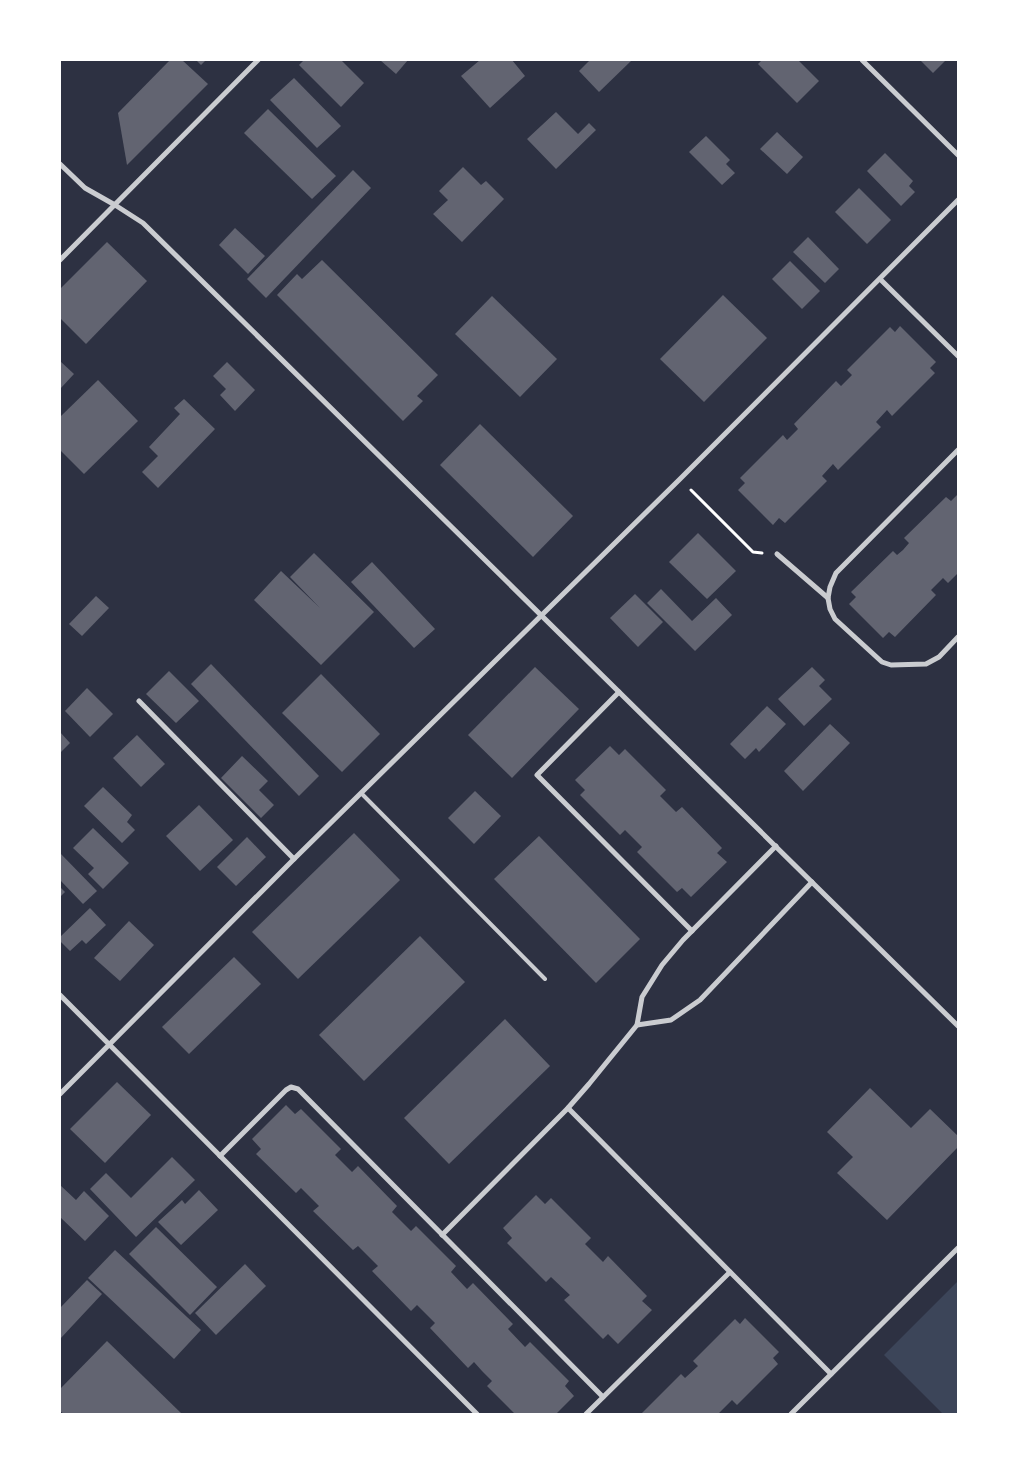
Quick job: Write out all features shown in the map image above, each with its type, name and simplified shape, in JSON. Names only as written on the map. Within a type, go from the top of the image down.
[{"type":"street","points":[[60,260],[258,60]]},
{"type":"street","points":[[862,60],[958,155]]},
{"type":"street","points":[[60,164],[84,188],[143,223],[958,1026]]},
{"type":"street","points":[[60,1094],[294,859],[542,617],[958,200]]},
{"type":"street","points":[[880,279],[958,356]]},
{"type":"street","points":[[958,450],[836,573],[828,598],[830,609],[835,619],[882,662],[891,665],[926,664],[939,657],[958,638]]},
{"type":"street","points":[[777,554],[828,598]]},
{"type":"street","points":[[618,692],[538,776],[692,931]]},
{"type":"street","points":[[139,701],[294,859]]},
{"type":"street","points":[[442,1235],[568,1108],[589,1084],[636,1025],[642,997],[662,965],[692,931],[776,846]]},
{"type":"street","points":[[636,1025],[671,1020],[700,1000],[812,882]]},
{"type":"street","points":[[60,995],[477,1414]]},
{"type":"street","points":[[220,1156],[286,1090],[291,1087],[298,1089],[603,1397]]},
{"type":"street","points":[[568,1108],[831,1374]]},
{"type":"street","points":[[791,1414],[958,1248]]},
{"type":"street","points":[[586,1414],[730,1272]]},
{"type":"lane","points":[[362,794],[545,979]]},
{"type":"path","points":[[680,479],[753,552],[777,554]]},
{"type":"shaded area","points":[[958,1281],[958,1414],[943,1414],[884,1355]]},
{"type":"building","points":[[170,60],[182,60],[208,84],[127,165],[118,113]]},
{"type":"building","points":[[196,60],[206,60],[201,65]]},
{"type":"building","points":[[304,60],[341,60],[364,83],[341,107],[299,65]]},
{"type":"building","points":[[380,60],[408,60],[396,74]]},
{"type":"building","points":[[480,60],[512,60],[525,76],[490,108],[461,76]]},
{"type":"building","points":[[590,60],[632,60],[599,92],[579,71]]},
{"type":"building","points":[[762,60],[798,60],[819,81],[797,103],[758,64]]},
{"type":"building","points":[[920,60],[946,60],[933,73]]},
{"type":"building","points":[[294,78],[341,126],[317,148],[270,100]]},
{"type":"building","points":[[268,109],[336,176],[312,199],[244,133]]},
{"type":"building","points":[[556,112],[578,134],[589,123],[596,130],[556,169],[527,139]]},
{"type":"building","points":[[777,132],[803,157],[787,174],[760,149]]},
{"type":"building","points":[[706,136],[730,160],[726,164],[735,173],[722,185],[689,152]]},
{"type":"building","points":[[885,153],[913,181],[909,186],[915,192],[901,206],[867,171]]},
{"type":"building","points":[[463,167],[481,185],[486,181],[504,199],[462,242],[433,214],[448,200],[439,191]]},
{"type":"building","points":[[353,170],[371,188],[266,298],[247,279]]},
{"type":"building","points":[[859,188],[891,220],[867,244],[835,212]]},
{"type":"building","points":[[235,228],[265,256],[248,274],[219,245]]},
{"type":"building","points":[[808,237],[839,269],[825,283],[793,252]]},
{"type":"building","points":[[107,242],[147,281],[86,344],[60,318],[60,289]]},
{"type":"building","points":[[322,260],[438,375],[417,396],[423,401],[403,421],[277,295],[297,274],[302,279]]},
{"type":"building","points":[[790,261],[820,291],[802,309],[772,279]]},
{"type":"building","points":[[723,295],[767,338],[704,402],[660,359]]},
{"type":"building","points":[[492,296],[557,359],[520,397],[455,334]]},
{"type":"building","points":[[900,326],[936,362],[930,368],[935,373],[892,416],[887,410],[876,422],[881,427],[838,470],[833,464],[822,476],[827,481],[785,523],[779,518],[773,525],[738,490],[745,483],[740,478],[783,435],[787,440],[798,429],[794,424],[836,381],[841,386],[852,375],[847,370],[890,327],[895,332]]},
{"type":"building","points":[[60,361],[74,374],[60,389]]},
{"type":"building","points":[[227,362],[255,390],[235,411],[220,395],[226,389],[213,376]]},
{"type":"building","points":[[98,380],[138,421],[84,474],[60,450],[60,417]]},
{"type":"building","points":[[184,399],[215,429],[158,488],[142,472],[158,456],[149,447],[180,414],[174,408]]},
{"type":"building","points":[[480,424],[573,516],[533,557],[440,465]]},
{"type":"building","points":[[958,494],[958,573],[948,583],[943,578],[931,590],[936,595],[895,637],[889,632],[883,638],[849,604],[856,597],[851,592],[893,551],[897,555],[903,550],[909,543],[904,538],[946,497],[951,501]]},
{"type":"building","points":[[698,533],[736,571],[707,599],[669,562]]},
{"type":"building","points":[[314,553],[374,612],[321,665],[254,600],[281,571],[320,608],[290,577]]},
{"type":"building","points":[[372,562],[435,629],[414,648],[351,582]]},
{"type":"building","points":[[661,589],[692,621],[716,598],[732,615],[695,651],[647,603]]},
{"type":"building","points":[[635,594],[663,622],[638,647],[610,618]]},
{"type":"building","points":[[96,596],[109,608],[82,636],[69,624]]},
{"type":"building","points":[[211,664],[319,776],[299,796],[191,684]]},
{"type":"building","points":[[535,667],[579,709],[512,778],[468,735]]},
{"type":"building","points":[[812,667],[825,680],[819,686],[832,699],[804,726],[778,699]]},
{"type":"building","points":[[169,671],[199,701],[176,723],[146,694]]},
{"type":"building","points":[[321,674],[380,734],[342,772],[282,713]]},
{"type":"building","points":[[87,688],[113,714],[90,737],[65,711]]},
{"type":"building","points":[[767,706],[786,724],[759,752],[756,748],[745,759],[730,744]]},
{"type":"building","points":[[830,724],[850,743],[803,791],[784,771]]},
{"type":"building","points":[[60,732],[70,743],[60,753]]},
{"type":"building","points":[[137,735],[165,764],[141,787],[113,758]]},
{"type":"building","points":[[610,746],[619,755],[625,749],[666,790],[660,796],[676,812],[682,807],[722,848],[717,853],[727,862],[691,897],[682,888],[677,892],[637,852],[642,847],[625,830],[620,835],[580,795],[585,790],[575,780]]},
{"type":"building","points":[[242,756],[268,781],[259,790],[274,805],[261,818],[221,778]]},
{"type":"building","points":[[103,787],[132,815],[127,822],[135,830],[122,843],[84,806]]},
{"type":"building","points":[[475,791],[501,816],[474,844],[448,818]]},
{"type":"building","points":[[199,805],[233,840],[200,871],[166,836]]},
{"type":"building","points":[[93,828],[129,863],[103,889],[88,874],[94,868],[73,848]]},
{"type":"building","points":[[354,833],[400,880],[298,979],[252,932]]},
{"type":"building","points":[[539,836],[640,939],[596,983],[494,879]]},
{"type":"building","points":[[247,837],[266,857],[236,886],[217,867]]},
{"type":"building","points":[[60,853],[97,891],[83,904],[60,880]]},
{"type":"building","points":[[60,887],[65,892],[60,897]]},
{"type":"building","points":[[90,908],[106,925],[86,944],[82,940],[70,951],[60,941],[60,937]]},
{"type":"building","points":[[129,921],[154,945],[120,981],[94,958]]},
{"type":"building","points":[[420,936],[465,982],[364,1081],[319,1035]]},
{"type":"building","points":[[234,957],[261,984],[189,1054],[162,1027]]},
{"type":"building","points":[[505,1019],[550,1066],[449,1164],[404,1118]]},
{"type":"building","points":[[117,1082],[151,1115],[105,1163],[70,1129]]},
{"type":"building","points":[[870,1088],[911,1128],[930,1109],[958,1136],[958,1147],[887,1220],[837,1173],[853,1157],[827,1132]]},
{"type":"building","points":[[286,1105],[295,1114],[301,1109],[341,1149],[335,1155],[352,1172],[358,1166],[397,1206],[392,1212],[411,1231],[416,1226],[456,1266],[451,1272],[467,1289],[473,1283],[513,1324],[508,1329],[525,1347],[530,1342],[569,1381],[565,1386],[574,1396],[556,1414],[515,1414],[487,1386],[492,1381],[474,1362],[468,1368],[430,1328],[435,1323],[417,1305],[411,1311],[372,1271],[378,1266],[358,1246],[353,1250],[313,1211],[319,1206],[301,1188],[296,1193],[256,1154],[261,1149],[252,1139]]},
{"type":"building","points":[[172,1157],[195,1180],[136,1237],[90,1189],[106,1173],[131,1198]]},
{"type":"building","points":[[60,1185],[76,1200],[84,1191],[109,1216],[85,1241],[60,1217]]},
{"type":"building","points":[[199,1190],[218,1210],[181,1245],[158,1222],[182,1200],[185,1204]]},
{"type":"building","points":[[536,1195],[545,1204],[551,1198],[591,1238],[585,1244],[603,1262],[608,1256],[647,1296],[642,1301],[652,1310],[618,1344],[608,1334],[603,1339],[564,1300],[570,1295],[551,1277],[546,1282],[507,1243],[512,1238],[503,1228]]},
{"type":"building","points":[[156,1227],[217,1287],[190,1315],[129,1254]]},
{"type":"building","points":[[115,1250],[201,1330],[174,1359],[88,1278]]},
{"type":"building","points":[[245,1264],[266,1286],[216,1335],[195,1313]]},
{"type":"building","points":[[87,1280],[102,1294],[60,1339],[60,1308]]},
{"type":"building","points":[[745,1318],[779,1352],[773,1358],[778,1364],[737,1405],[732,1400],[720,1414],[641,1414],[681,1374],[685,1378],[698,1366],[693,1361],[735,1319],[740,1324]]},
{"type":"building","points":[[107,1341],[182,1414],[64,1414],[60,1411],[60,1389]]}]
